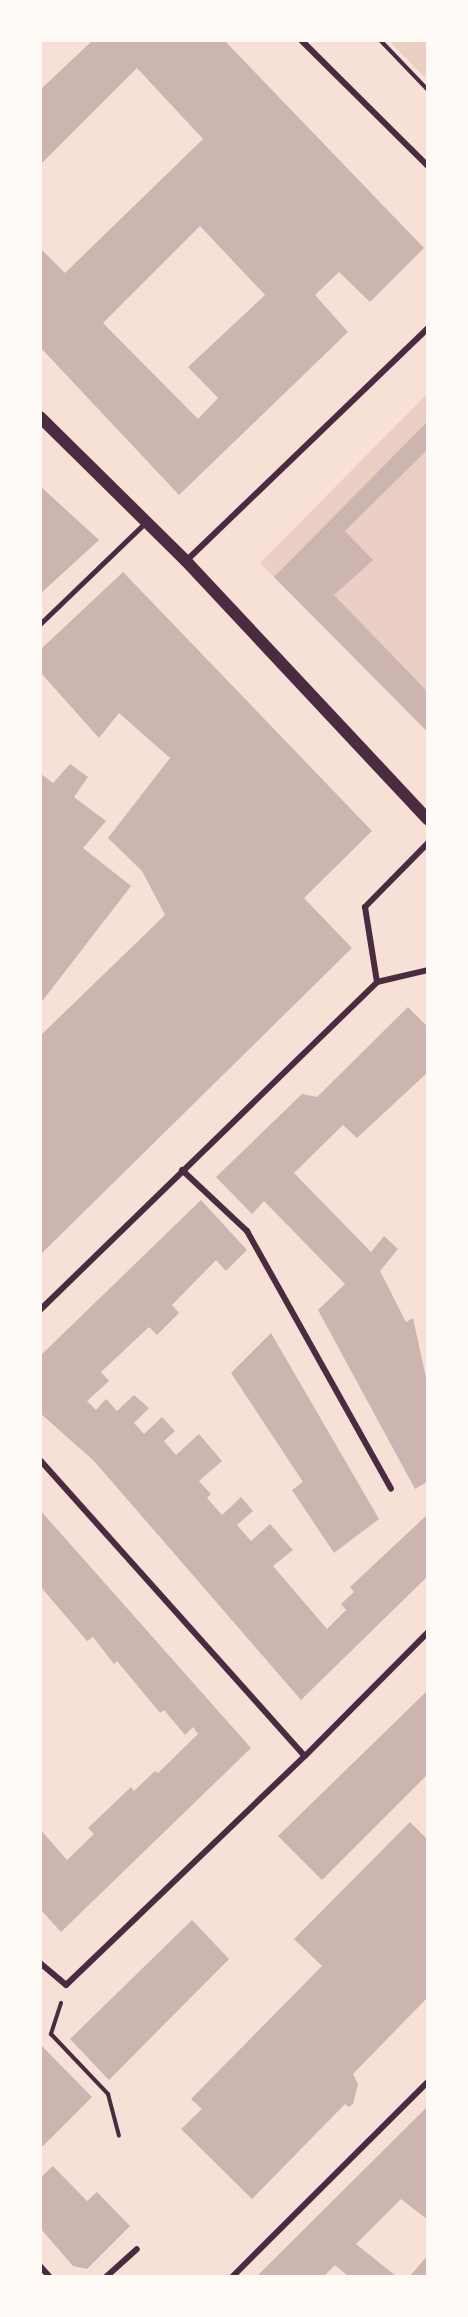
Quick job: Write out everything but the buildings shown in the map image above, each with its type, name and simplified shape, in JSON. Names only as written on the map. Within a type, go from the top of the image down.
[{"type":"main road","points":[[40,417],[186,561],[428,820]]},
{"type":"street","points":[[301,40],[428,166]]},
{"type":"street","points":[[186,561],[428,328]]},
{"type":"street","points":[[377,982],[365,907],[428,843]]},
{"type":"street","points":[[40,1310],[182,1170],[362,1000],[377,982],[428,970]]},
{"type":"street","points":[[182,1170],[247,1232],[391,1489]]},
{"type":"street","points":[[40,1460],[305,1756]]},
{"type":"street","points":[[40,1963],[66,1985],[305,1756],[428,1632]]},
{"type":"street","points":[[233,2277],[428,2082]]},
{"type":"street","points":[[107,2277],[136,2249]]},
{"type":"street","points":[[40,2266],[50,2277]]},
{"type":"lane","points":[[40,624],[145,523]]},
{"type":"path","points":[[380,40],[428,90]]},
{"type":"path","points":[[66,1985],[51,2034],[108,2094],[119,2136]]},
{"type":"shaded area","points":[[389,41],[427,41],[427,79]]},
{"type":"shaded area","points":[[427,394],[427,732],[260,563]]}]
